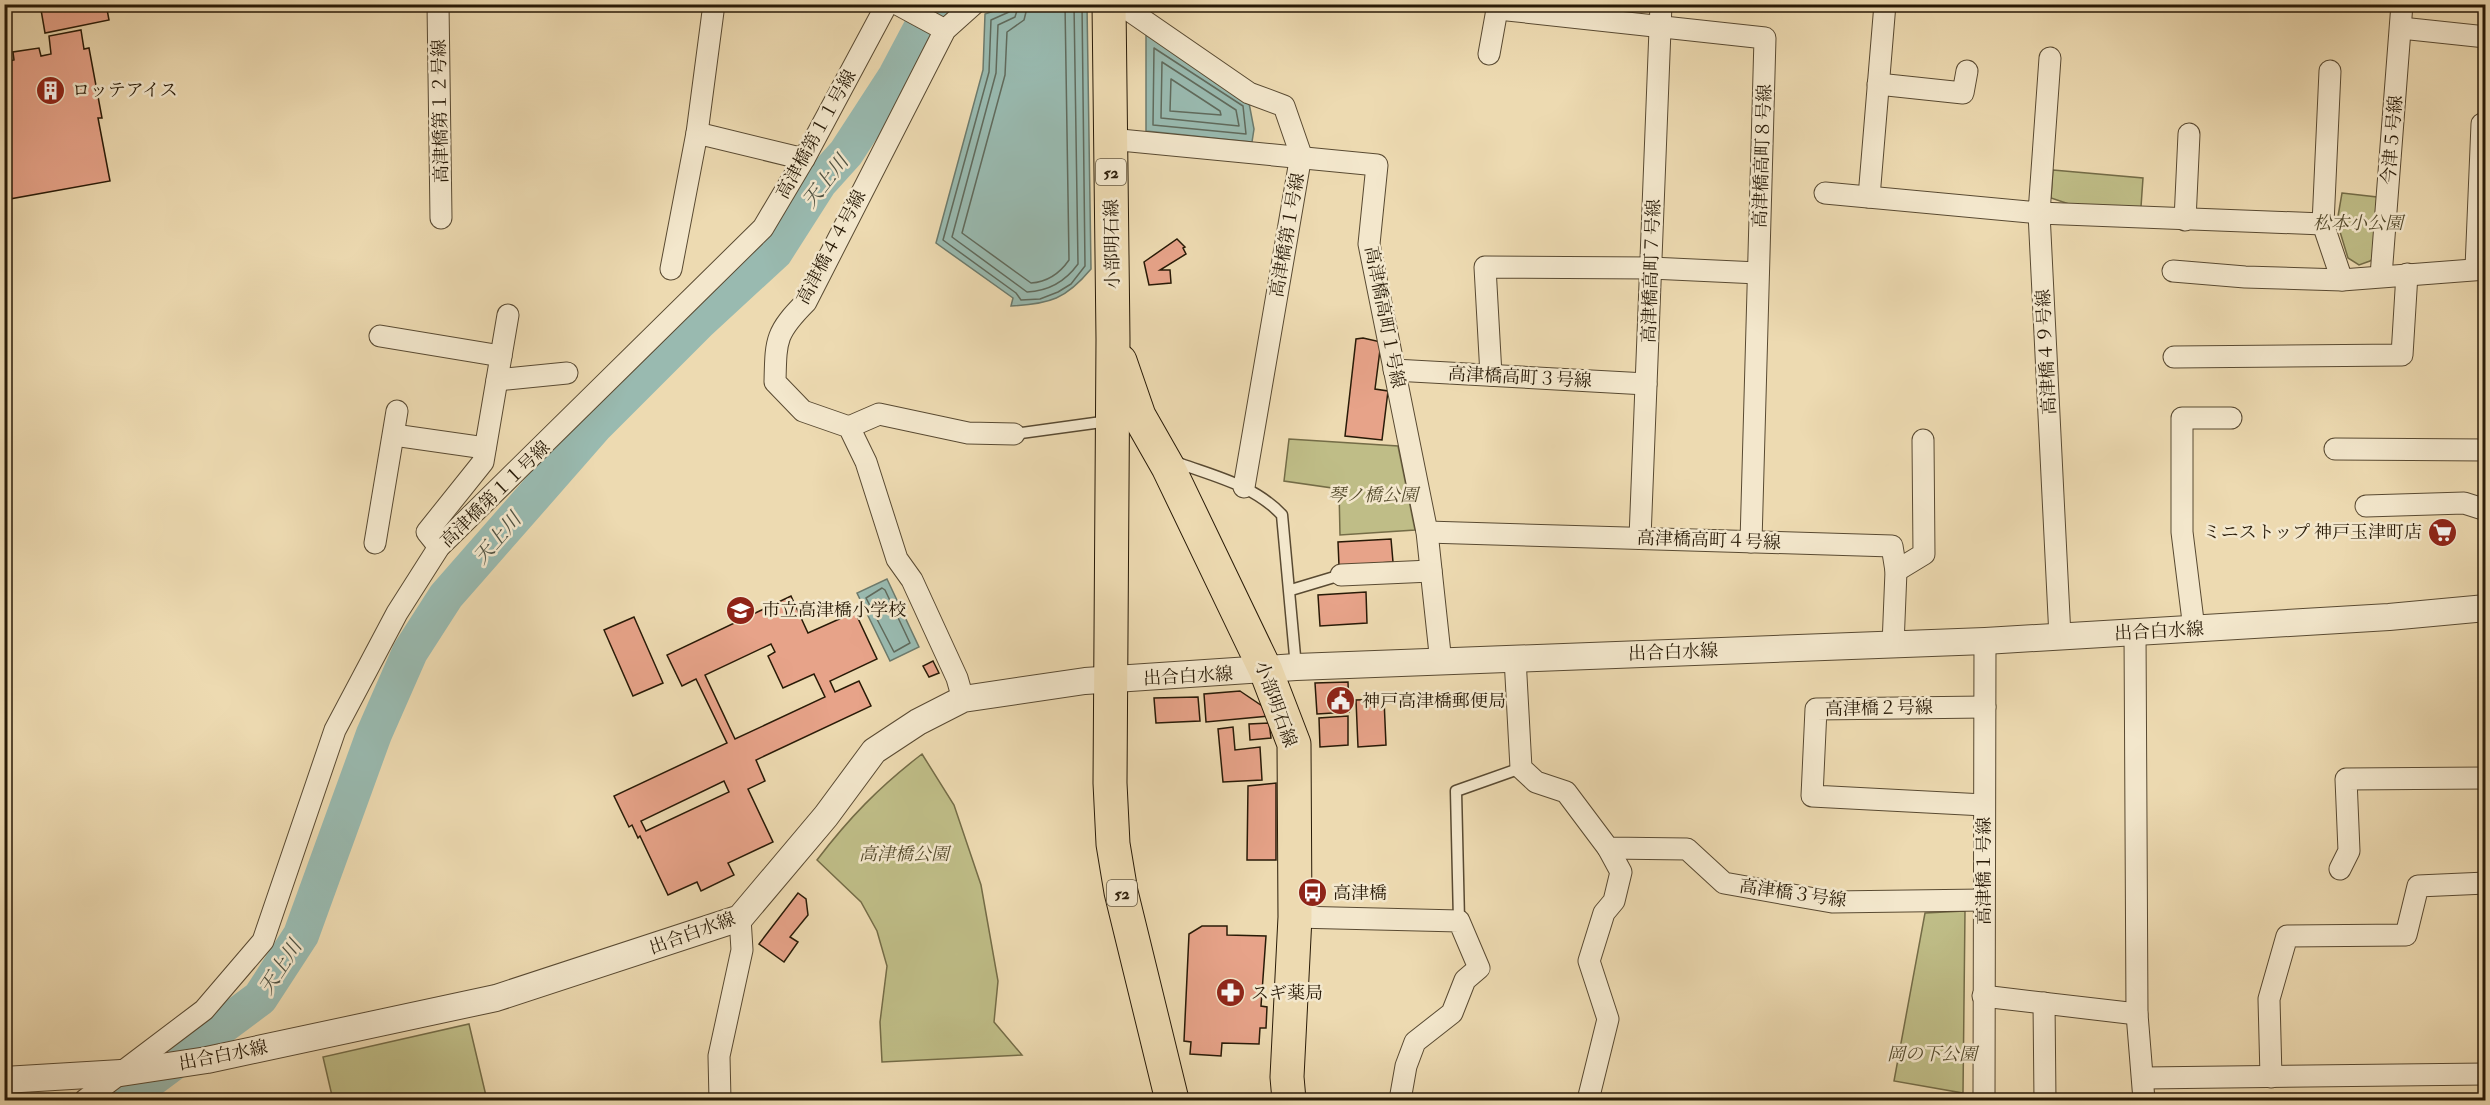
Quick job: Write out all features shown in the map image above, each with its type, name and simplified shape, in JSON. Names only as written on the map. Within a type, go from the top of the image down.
[{"type":"main road","name":"小部明石線","points":[[1109,4],[1113,339],[1110,783],[1113,844],[1121,892],[1172,1101]]},
{"type":"main road","name":"小部明石線","points":[[1113,339],[1139,416],[1281,669],[1294,744],[1295,917],[1287,1077],[1289,1101]]},
{"type":"street","name":"高津橋第１２号線","points":[[438,4],[441,218]]},
{"type":"street","points":[[671,270],[697,133],[714,4]]},
{"type":"street","name":"高津橋第１１号線","points":[[85,1101],[204,1010],[263,941],[335,730],[397,613],[439,547],[763,228],[804,159],[887,4]]},
{"type":"street","points":[[897,4],[945,30]]},
{"type":"street","name":"高津橋４４号線","points":[[849,427],[803,411],[775,382],[776,344],[783,325],[806,302],[945,30],[974,4]]},
{"type":"street","name":"高津橋第１号線","points":[[1120,4],[1249,93],[1284,106],[1301,155],[1244,487]]},
{"type":"street","name":"高津橋高町７号線","points":[[1640,538],[1661,4]]},
{"type":"street","points":[[1869,197],[1885,4]]},
{"type":"street","name":"今津５号線","points":[[2381,276],[2402,4]]},
{"type":"street","points":[[1489,54],[1498,7]]},
{"type":"street","name":"高津橋高町８号線","points":[[1498,7],[1765,38],[1751,542]]},
{"type":"street","points":[[2401,28],[2486,37]]},
{"type":"street","name":"高津橋４９号線","points":[[2050,58],[2039,213],[2060,637]]},
{"type":"street","points":[[1878,84],[1963,93],[1967,70]]},
{"type":"street","points":[[2330,71],[2323,224],[2342,279]]},
{"type":"street","points":[[2173,271],[2245,277],[2342,279],[2481,268],[2482,124]]},
{"type":"street","points":[[697,133],[804,159]]},
{"type":"street","points":[[2185,220],[2189,134]]},
{"type":"street","name":"高津橋高町１号線","points":[[1110,139],[1301,155],[1377,165],[1369,244],[1427,532],[1442,663]]},
{"type":"street","points":[[1825,193],[2039,213],[2323,224]]},
{"type":"street","points":[[1491,375],[1485,267],[1651,268],[1758,273]]},
{"type":"street","points":[[2174,357],[2402,355],[2408,274]]},
{"type":"street","points":[[439,547],[427,532],[483,462],[508,315]]},
{"type":"street","points":[[380,336],[501,356]]},
{"type":"street","name":"高津橋高町３号線","points":[[1394,370],[1646,384]]},
{"type":"street","points":[[497,380],[567,373]]},
{"type":"street","points":[[375,543],[397,411]]},
{"type":"street","points":[[963,699],[957,678],[912,580],[897,559],[866,462],[849,427],[879,414],[968,433],[1014,434]]},
{"type":"street","points":[[2194,629],[2182,532],[2182,418],[2231,418]]},
{"type":"street","points":[[394,435],[485,448]]},
{"type":"street","points":[[1896,571],[1924,554],[1923,440]]},
{"type":"street","points":[[2335,449],[2486,450]]},
{"type":"street","points":[[2366,506],[2464,503],[2486,510]]},
{"type":"street","name":"高津橋高町４号線","points":[[1427,532],[1892,546],[1896,571],[1893,645]]},
{"type":"street","points":[[1341,575],[1431,571]]},
{"type":"street","name":"出合白水線","points":[[4,1080],[121,1073],[207,1060],[496,998],[740,918],[826,816],[874,752],[918,722],[963,699],[1111,680],[1281,669],[1985,641],[2389,617],[2486,608]]},
{"type":"street","points":[[2135,632],[2137,1014],[2144,1078],[2144,1101]]},
{"type":"street","name":"高津橋１号線","points":[[1984,1101],[1985,641]]},
{"type":"street","points":[[1515,658],[1521,768],[1536,782],[1566,792],[1608,848],[1621,872],[1614,901],[1604,913],[1588,961],[1608,1019],[1588,1101]]},
{"type":"street","name":"高津橋２号線","points":[[1984,805],[1812,796],[1816,709],[1985,707]]},
{"type":"street","points":[[2340,869],[2349,851],[2346,779],[2486,778]]},
{"type":"street","name":"高津橋３号線","points":[[1608,848],[1687,849],[1724,883],[1832,902],[1983,900]]},
{"type":"street","points":[[2271,1077],[2269,999],[2287,936],[2406,935],[2418,886],[2486,883]]},
{"type":"street","points":[[1295,917],[1459,921],[1479,968],[1466,980],[1452,1013],[1415,1042],[1406,1066],[1400,1101]]},
{"type":"street","points":[[720,1101],[719,1056],[742,950],[740,918]]},
{"type":"street","points":[[1983,996],[2137,1014]]},
{"type":"street","points":[[2044,1003],[2045,1101]]},
{"type":"street","points":[[2144,1078],[2486,1074]]},
{"type":"lane","points":[[1014,434],[1112,420]]},
{"type":"lane","points":[[1168,467],[1181,464],[1244,487],[1267,499],[1282,515],[1291,590],[1281,669]]},
{"type":"lane","points":[[1291,590],[1341,575]]},
{"type":"lane","points":[[1459,921],[1456,791],[1521,768]]},
{"type":"green space","points":[[2053,170],[2143,178],[2141,207],[2075,206],[2051,198]]},
{"type":"green space","name":"松本小公園","points":[[2342,193],[2377,197],[2378,254],[2370,261],[2359,265],[2348,258],[2337,222]]},
{"type":"green space","name":"琴ノ橋公園","points":[[1289,439],[1398,446],[1415,530],[1340,535],[1339,489],[1284,481]]},
{"type":"green space","name":"高津橋公園","points":[[922,754],[954,805],[981,885],[998,981],[994,1022],[1022,1055],[882,1062],[880,1022],[887,966],[877,931],[861,902],[817,860],[865,804]]},
{"type":"green space","name":"岡の下公園","points":[[1965,911],[1963,1093],[1894,1081],[1925,913]]},
{"type":"green space","points":[[469,1024],[487,1100],[333,1100],[323,1057]]},
{"type":"water","points":[[1014,4],[1087,5],[1091,269],[1073,287],[1056,298],[1036,304],[1011,306],[1013,298],[936,243],[983,70],[985,14]]},
{"type":"water","points":[[1146,33],[1249,103],[1254,129],[1252,142],[1146,131]]},
{"type":"water","points":[[887,579],[919,647],[890,661],[857,593]]},
{"type":"building","points":[[40,4],[106,4],[109,20],[45,33]]},
{"type":"building","name":"ロッテアイス","points":[[81,30],[84,49],[89,48],[102,118],[98,118],[110,181],[4,200],[4,62],[14,60],[13,52],[39,48],[41,56],[51,54],[49,36]]},
{"type":"building","points":[[1177,239],[1185,247],[1183,248],[1186,254],[1160,270],[1170,270],[1171,283],[1149,285],[1144,262]]},
{"type":"building","points":[[1363,338],[1381,342],[1375,389],[1388,391],[1382,440],[1345,436],[1356,339]]},
{"type":"building","points":[[1391,539],[1393,562],[1339,566],[1338,542]]},
{"type":"building","points":[[1366,592],[1367,623],[1320,626],[1318,595]]},
{"type":"building","points":[[791,596],[808,633],[855,612],[877,659],[830,681],[835,692],[859,681],[871,706],[756,760],[765,781],[748,789],[773,842],[728,863],[734,875],[701,891],[697,882],[668,895],[640,836],[638,838],[632,825],[629,827],[614,796],[727,743],[696,679],[682,686],[667,655]],"holes":[[[771,644],[775,652],[768,656],[783,688],[814,674],[825,697],[735,739],[705,675]],[[724,781],[729,792],[646,831],[641,821]]]},
{"type":"building","points":[[634,617],[663,683],[633,696],[604,630]]},
{"type":"building","points":[[933,661],[939,673],[929,677],[923,666]]},
{"type":"building","points":[[1348,682],[1349,712],[1317,714],[1315,683]]},
{"type":"building","points":[[1240,691],[1268,710],[1269,716],[1206,722],[1204,694]]},
{"type":"building","points":[[1198,697],[1200,721],[1156,723],[1154,698]]},
{"type":"building","points":[[1384,699],[1386,745],[1358,747],[1356,700]]},
{"type":"building","points":[[1348,716],[1348,745],[1320,747],[1319,718]]},
{"type":"building","points":[[1269,723],[1271,738],[1250,740],[1249,724]]},
{"type":"building","points":[[1233,727],[1235,750],[1260,747],[1262,780],[1223,782],[1218,729]]},
{"type":"building","points":[[1276,783],[1276,860],[1247,860],[1248,786]]},
{"type":"building","points":[[798,893],[806,899],[808,915],[790,937],[798,942],[784,962],[759,944]]},
{"type":"building","points":[[1202,926],[1227,926],[1227,935],[1266,936],[1261,1006],[1267,1007],[1266,1028],[1260,1028],[1259,1044],[1222,1043],[1221,1056],[1190,1054],[1191,1042],[1184,1041],[1189,934]]},
{"type":"waterway","name":"天上川","points":[[123,1100],[260,998],[301,935],[374,734],[410,652],[446,596],[596,425],[699,322],[775,252],[819,183],[846,153],[896,76],[934,4]]},
{"type":"place","name":"ロッテアイス","points":[[51,90]]},
{"type":"place","name":"ミニストップ 神戸玉津町店","points":[[2443,532]]},
{"type":"place","name":"市立高津橋小学校","points":[[741,610]]},
{"type":"place","name":"神戸高津橋郵便局","points":[[1341,701]]},
{"type":"place","name":"高津橋","points":[[1312,893]]},
{"type":"place","name":"スギ薬局","points":[[1230,993]]}]
